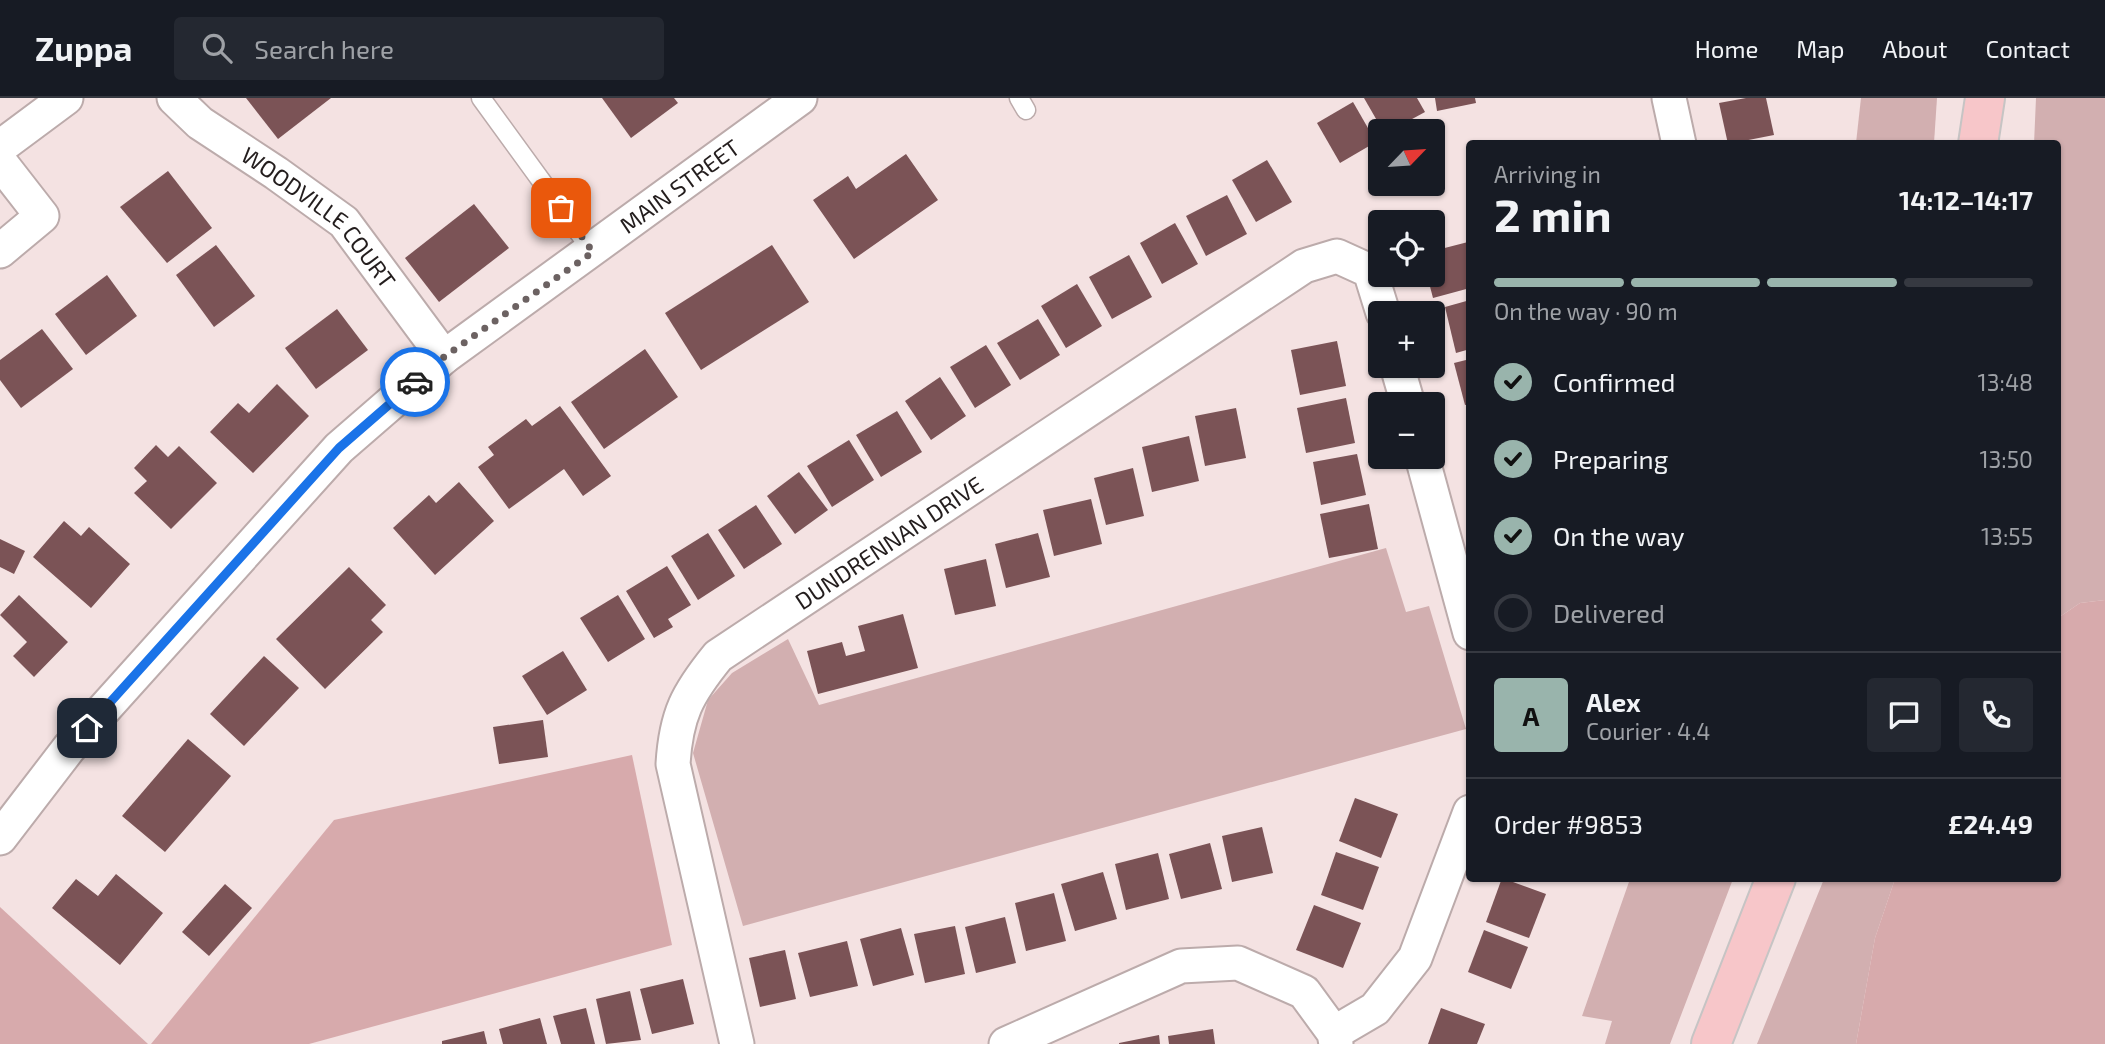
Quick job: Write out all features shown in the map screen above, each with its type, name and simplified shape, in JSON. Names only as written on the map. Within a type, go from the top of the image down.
[{"type":"main road","points":[[1980,140],[1985,98]]},
{"type":"main road","points":[[1711,1044],[1774,882]]},
{"type":"street","points":[[0,147],[66,98]]},
{"type":"street","name":"WOODVILLE COURT","points":[[174,98],[200,123],[344,222],[444,357]]},
{"type":"street","name":"MAIN STREET","points":[[0,838],[69,748],[339,448],[444,357],[593,252],[800,98]]},
{"type":"street","points":[[1669,98],[1678,140]]},
{"type":"street","points":[[0,162],[42,216],[0,251]]},
{"type":"street","name":"DUNDRENNAN DRIVE","points":[[737,1044],[673,764],[675,728],[690,691],[718,656],[1304,266],[1337,256],[1370,271],[1379,301]]},
{"type":"street","points":[[1426,469],[1461,566],[1466,603]]},
{"type":"street","points":[[1006,1044],[1181,967],[1238,963],[1304,992],[1335,1038],[1375,1009],[1415,958],[1466,823]]},
{"type":"lane","points":[[481,98],[593,252]]},
{"type":"shaded area","points":[[1861,98],[1937,98],[1934,140],[1856,140]]},
{"type":"shaded area","points":[[2036,98],[2105,98],[2105,600],[2080,603],[2061,616],[2061,140],[2034,140]]},
{"type":"shaded area","points":[[1386,548],[1406,612],[1429,606],[1466,729],[743,926],[693,753],[708,700],[732,673],[788,639],[819,705]]},
{"type":"shaded area","points":[[2105,600],[2105,1044],[1856,1044],[1875,938],[1894,882],[2061,882],[2061,616],[2080,603]]},
{"type":"shaded area","points":[[632,755],[672,945],[309,1044],[151,1044],[334,820]]},
{"type":"shaded area","points":[[1629,882],[1732,882],[1670,1044],[1605,1044],[1612,1021],[1582,1016]]},
{"type":"shaded area","points":[[1823,882],[1894,882],[1875,938],[1856,1044],[1757,1044]]},
{"type":"shaded area","points":[[0,907],[148,1044],[0,1044]]},
{"type":"building","points":[[246,98],[331,98],[278,139]]},
{"type":"building","points":[[602,98],[674,98],[678,103],[631,138]]},
{"type":"building","points":[[1364,98],[1417,98],[1425,112],[1412,119],[1376,119]]},
{"type":"building","points":[[1435,98],[1475,98],[1476,103],[1437,111]]},
{"type":"building","points":[[1746,98],[1766,98],[1774,135],[1748,140],[1727,140],[1719,103]]},
{"type":"building","points":[[1353,102],[1368,128],[1368,147],[1340,163],[1317,123]]},
{"type":"building","points":[[906,154],[938,200],[854,259],[813,200],[848,176],[856,189]]},
{"type":"building","points":[[1267,160],[1292,202],[1256,222],[1232,180]]},
{"type":"building","points":[[168,171],[212,228],[167,263],[120,207]]},
{"type":"building","points":[[1227,195],[1247,234],[1206,256],[1186,216]]},
{"type":"building","points":[[474,204],[509,248],[439,302],[405,258]]},
{"type":"building","points":[[1175,223],[1198,264],[1162,284],[1140,243]]},
{"type":"building","points":[[1466,243],[1466,289],[1433,298],[1430,287],[1445,287],[1445,248]]},
{"type":"building","points":[[216,245],[255,296],[214,327],[176,275]]},
{"type":"building","points":[[772,245],[809,302],[701,370],[665,313]]},
{"type":"building","points":[[1129,255],[1152,297],[1112,319],[1089,277]]},
{"type":"building","points":[[107,275],[137,316],[86,355],[55,314]]},
{"type":"building","points":[[1077,284],[1102,326],[1066,348],[1041,306]]},
{"type":"building","points":[[1466,301],[1466,350],[1456,353],[1445,307]]},
{"type":"building","points":[[337,309],[368,350],[316,389],[285,348]]},
{"type":"building","points":[[1038,319],[1060,355],[1020,380],[997,343]]},
{"type":"building","points":[[42,329],[73,369],[21,408],[0,380],[0,360]]},
{"type":"building","points":[[1337,341],[1346,386],[1300,395],[1291,350]]},
{"type":"building","points":[[986,345],[1011,385],[975,408],[950,367]]},
{"type":"building","points":[[645,349],[678,397],[604,449],[571,402]]},
{"type":"building","points":[[1466,360],[1466,405],[1465,405],[1454,363]]},
{"type":"building","points":[[940,377],[966,416],[931,440],[905,401]]},
{"type":"building","points":[[277,384],[309,416],[253,473],[210,432],[238,403],[249,413]]},
{"type":"building","points":[[1346,398],[1355,443],[1306,453],[1297,408]]},
{"type":"building","points":[[560,406],[611,476],[583,496],[564,469],[509,509],[478,467],[494,455],[488,447],[526,419],[532,426]]},
{"type":"building","points":[[1236,408],[1246,458],[1205,466],[1195,416]]},
{"type":"building","points":[[897,411],[922,452],[881,477],[856,435]]},
{"type":"building","points":[[1189,436],[1199,481],[1152,492],[1142,447]]},
{"type":"building","points":[[849,440],[874,480],[832,507],[807,466]]},
{"type":"building","points":[[156,445],[168,457],[179,446],[217,483],[171,529],[134,493],[147,481],[134,468]]},
{"type":"building","points":[[1357,454],[1366,495],[1321,505],[1313,462]]},
{"type":"building","points":[[1133,468],[1144,516],[1106,525],[1094,478]]},
{"type":"building","points":[[799,472],[828,510],[795,534],[767,496]]},
{"type":"building","points":[[459,482],[494,521],[435,575],[393,528],[429,495],[436,503]]},
{"type":"building","points":[[1091,499],[1102,544],[1054,556],[1043,510]]},
{"type":"building","points":[[1369,504],[1378,549],[1329,558],[1320,514]]},
{"type":"building","points":[[756,505],[782,544],[744,569],[718,530]]},
{"type":"building","points":[[64,521],[81,536],[89,527],[130,564],[91,608],[33,557]]},
{"type":"building","points":[[708,533],[735,576],[698,600],[671,556]]},
{"type":"building","points":[[1038,533],[1050,577],[1006,588],[995,544]]},
{"type":"building","points":[[0,539],[25,551],[14,574],[0,567]]},
{"type":"building","points":[[986,559],[996,606],[955,615],[944,569]]},
{"type":"building","points":[[667,566],[691,605],[668,619],[673,627],[654,638],[626,591]]},
{"type":"building","points":[[349,567],[386,605],[371,620],[383,632],[325,689],[276,639]]},
{"type":"building","points":[[19,595],[68,642],[34,677],[13,656],[27,642],[0,615]]},
{"type":"building","points":[[618,595],[645,639],[608,662],[580,618]]},
{"type":"building","points":[[903,614],[918,668],[818,694],[807,651],[842,642],[846,656],[865,651],[858,626]]},
{"type":"building","points":[[563,651],[587,690],[547,715],[522,676]]},
{"type":"building","points":[[264,656],[299,688],[244,746],[210,714]]},
{"type":"building","points":[[543,720],[548,757],[499,764],[493,727]]},
{"type":"building","points":[[188,739],[231,776],[165,852],[122,816]]},
{"type":"building","points":[[1355,798],[1398,814],[1381,858],[1339,841]]},
{"type":"building","points":[[1262,827],[1273,873],[1232,882],[1222,836]]},
{"type":"building","points":[[1210,843],[1222,889],[1181,899],[1169,854]]},
{"type":"building","points":[[1336,852],[1379,867],[1363,910],[1321,895]]},
{"type":"building","points":[[1158,853],[1169,899],[1126,910],[1115,864]]},
{"type":"building","points":[[1103,872],[1117,919],[1075,931],[1061,884]]},
{"type":"building","points":[[116,874],[163,913],[120,965],[52,908],[76,879],[98,896]]},
{"type":"building","points":[[1501,882],[1513,882],[1546,894],[1529,938],[1486,922]]},
{"type":"building","points":[[225,884],[252,908],[209,956],[182,932]]},
{"type":"building","points":[[1054,893],[1066,941],[1026,951],[1015,903]]},
{"type":"building","points":[[1314,905],[1361,923],[1343,968],[1296,950]]},
{"type":"building","points":[[1005,917],[1016,963],[976,973],[965,927]]},
{"type":"building","points":[[955,926],[965,974],[925,983],[914,934]]},
{"type":"building","points":[[901,928],[914,975],[873,986],[860,939]]},
{"type":"building","points":[[1484,930],[1528,947],[1511,989],[1468,972]]},
{"type":"building","points":[[847,941],[858,986],[810,997],[798,953]]},
{"type":"building","points":[[785,950],[796,999],[760,1007],[749,958]]},
{"type":"building","points":[[683,979],[694,1024],[652,1034],[640,989]]},
{"type":"building","points":[[630,991],[641,1040],[606,1044],[596,999]]},
{"type":"building","points":[[586,1008],[595,1044],[561,1044],[553,1016]]},
{"type":"building","points":[[1441,1008],[1485,1024],[1477,1044],[1428,1044]]},
{"type":"building","points":[[540,1018],[547,1044],[503,1044],[499,1029]]},
{"type":"building","points":[[1213,1029],[1215,1044],[1169,1044],[1168,1036]]},
{"type":"building","points":[[484,1031],[487,1044],[442,1044],[442,1041]]},
{"type":"building","points":[[1159,1035],[1160,1044],[1119,1044],[1119,1043]]},
{"type":"way so far","points":[[415,382],[444,357],[593,252],[561,208]]},
{"type":"route","points":[[87,728],[339,448],[415,382]]}]
